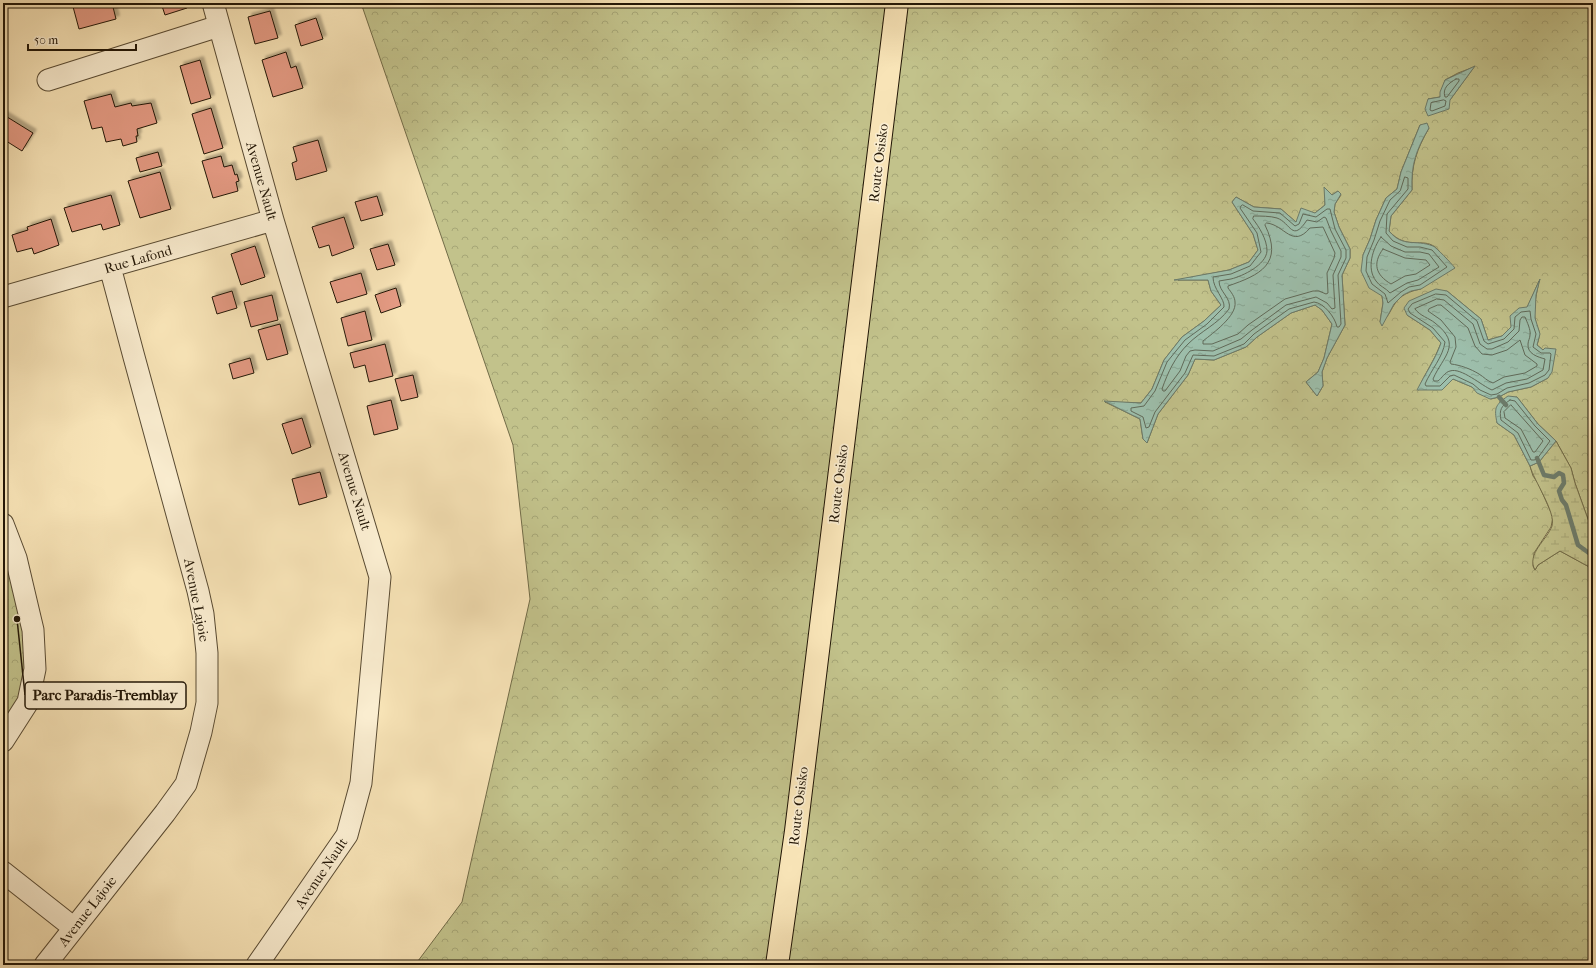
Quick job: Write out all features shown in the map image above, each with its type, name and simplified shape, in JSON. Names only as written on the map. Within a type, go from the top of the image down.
[{"type":"highway","name":"Route Osisko","points":[[776,965],[797,823],[898,3]]},
{"type":"street","name":"Avenue Nault","points":[[213,3],[273,220],[380,577],[361,783],[347,835],[257,965]]},
{"type":"street","points":[[48,80],[219,26]]},
{"type":"street","name":"Rue Lafond","points":[[3,297],[273,220]]},
{"type":"street","name":"Avenue Lajoie","points":[[45,965],[186,784],[202,732],[207,703],[207,653],[203,614],[198,591],[110,267]]},
{"type":"street","points":[[3,742],[28,702],[35,669],[33,630],[16,558],[4,531]]},
{"type":"street","points":[[3,872],[74,928]]},
{"type":"green space","points":[[361,3],[1593,3],[1593,525],[1589,522],[1571,468],[1556,441],[1538,424],[1517,397],[1500,401],[1497,423],[1514,435],[1553,517],[1551,527],[1534,553],[1533,566],[1535,570],[1538,565],[1560,551],[1593,569],[1593,965],[415,965],[462,902],[530,599],[513,445]],"holes":[[[1474,67],[1450,100],[1428,99],[1440,97],[1445,80]],[[1420,125],[1429,128],[1421,143],[1414,165],[1412,190],[1391,216],[1389,231],[1402,241],[1430,244],[1436,248],[1443,257],[1421,289],[1409,292],[1402,296],[1396,302],[1387,317],[1380,322],[1383,303],[1382,296],[1363,255],[1386,198],[1397,189],[1401,172]],[[1325,188],[1332,195],[1338,191],[1341,195],[1335,204],[1334,212],[1339,227],[1350,249],[1350,258],[1342,275],[1345,325],[1327,358],[1322,372],[1323,386],[1317,396],[1306,382],[1318,372],[1324,358],[1332,324],[1322,310],[1315,305],[1291,313],[1257,337],[1246,347],[1214,360],[1195,359],[1188,375],[1158,414],[1147,443],[1143,439],[1140,419],[1105,402],[1141,403],[1152,389],[1164,360],[1182,337],[1204,321],[1221,305],[1211,291],[1208,280],[1178,280],[1229,270],[1249,262],[1258,250],[1253,234],[1232,202],[1236,197],[1254,207],[1281,209],[1296,222],[1315,213],[1325,205]],[[1539,281],[1534,310],[1539,333],[1537,345],[1543,350],[1548,378],[1531,387],[1508,392],[1491,399],[1478,393],[1472,387],[1453,379],[1418,390],[1441,343],[1430,330],[1407,315],[1447,291],[1481,319],[1488,340],[1502,336],[1527,308]]]},
{"type":"green space","points":[[1556,441],[1571,468],[1589,522],[1593,525],[1593,569],[1560,551],[1538,565],[1535,570],[1533,564],[1535,553],[1552,526],[1552,520],[1548,505],[1530,466],[1539,462]]},
{"type":"green space","points":[[3,534],[33,630],[17,721],[3,710]]},
{"type":"water","points":[[1475,66],[1450,100],[1449,109],[1428,116],[1425,109],[1428,99],[1440,97],[1440,92],[1445,80]]},
{"type":"water","points":[[1427,123],[1429,128],[1415,158],[1412,172],[1412,190],[1391,216],[1389,231],[1399,240],[1433,246],[1455,268],[1421,289],[1411,291],[1403,295],[1394,304],[1382,326],[1380,322],[1383,303],[1382,296],[1369,288],[1361,271],[1363,255],[1386,198],[1397,189],[1401,172],[1420,125]]},
{"type":"water","points":[[1324,187],[1332,195],[1338,191],[1341,194],[1335,204],[1334,212],[1339,227],[1350,249],[1350,258],[1342,275],[1345,325],[1327,358],[1322,372],[1323,386],[1317,396],[1306,382],[1318,372],[1324,358],[1332,324],[1322,310],[1315,305],[1291,313],[1257,337],[1246,347],[1214,360],[1195,359],[1188,375],[1158,414],[1147,443],[1143,439],[1140,419],[1104,401],[1141,403],[1152,389],[1164,360],[1182,337],[1204,321],[1221,305],[1211,291],[1208,280],[1174,280],[1229,270],[1249,262],[1258,250],[1253,234],[1232,202],[1236,197],[1254,207],[1281,209],[1296,222],[1301,208],[1315,213],[1325,205]]},
{"type":"water","points":[[1540,279],[1536,295],[1535,318],[1540,334],[1537,345],[1543,350],[1545,348],[1556,349],[1552,372],[1548,378],[1531,387],[1508,392],[1499,397],[1490,399],[1477,393],[1472,387],[1453,379],[1442,390],[1417,390],[1441,343],[1430,330],[1407,315],[1404,308],[1409,301],[1436,289],[1447,291],[1481,319],[1488,340],[1502,336],[1511,327],[1510,316],[1519,308],[1527,307]]},
{"type":"water","points":[[1508,396],[1517,397],[1538,424],[1556,441],[1539,462],[1530,466],[1514,435],[1497,423],[1496,407]]},
{"type":"building","points":[[72,3],[112,3],[116,19],[79,29]]},
{"type":"building","points":[[161,3],[186,3],[187,8],[165,15]]},
{"type":"building","points":[[270,11],[278,38],[255,44],[248,17]]},
{"type":"building","points":[[316,18],[323,39],[301,46],[295,25]]},
{"type":"building","points":[[286,52],[291,68],[296,66],[303,88],[273,97],[262,60]]},
{"type":"building","points":[[200,60],[211,98],[191,104],[180,66]]},
{"type":"building","points":[[111,94],[115,107],[131,103],[132,106],[151,103],[157,123],[137,129],[137,142],[123,146],[121,139],[106,142],[102,127],[92,129],[84,101]]},
{"type":"building","points":[[211,108],[223,148],[204,154],[192,114]]},
{"type":"building","points":[[4,115],[33,133],[22,151],[3,139]]},
{"type":"building","points":[[318,140],[327,171],[296,180],[292,163],[297,161],[293,147]]},
{"type":"building","points":[[158,152],[162,166],[140,172],[136,158]]},
{"type":"building","points":[[221,156],[224,167],[232,165],[235,175],[237,174],[239,181],[236,182],[238,191],[213,198],[202,161]]},
{"type":"building","points":[[160,172],[171,209],[140,218],[128,181]]},
{"type":"building","points":[[111,195],[120,225],[103,230],[101,224],[72,232],[64,208]]},
{"type":"building","points":[[377,196],[383,215],[361,221],[355,202]]},
{"type":"building","points":[[344,217],[354,248],[332,256],[329,245],[319,248],[312,227]]},
{"type":"building","points":[[51,219],[59,245],[34,254],[32,248],[17,252],[12,235],[28,230],[27,227]]},
{"type":"building","points":[[388,244],[395,265],[377,270],[370,249]]},
{"type":"building","points":[[255,246],[265,277],[241,285],[231,254]]},
{"type":"building","points":[[361,273],[367,294],[337,303],[330,282]]},
{"type":"building","points":[[396,288],[401,306],[381,313],[375,295]]},
{"type":"building","points":[[232,291],[237,308],[217,314],[212,297]]},
{"type":"building","points":[[272,295],[278,320],[251,327],[244,302]]},
{"type":"building","points":[[365,311],[372,340],[348,346],[341,318]]},
{"type":"building","points":[[280,324],[288,354],[267,360],[258,330]]},
{"type":"building","points":[[385,344],[393,376],[369,382],[365,365],[354,368],[350,353]]},
{"type":"building","points":[[250,358],[254,373],[233,379],[229,364]]},
{"type":"building","points":[[413,375],[418,397],[401,401],[395,379]]},
{"type":"building","points":[[391,400],[398,429],[374,435],[367,406]]},
{"type":"building","points":[[302,418],[311,447],[292,454],[282,424]]},
{"type":"building","points":[[320,472],[327,497],[299,505],[292,479]]},
{"type":"waterway","points":[[1499,397],[1506,405]]},
{"type":"waterway","points":[[1537,458],[1544,475],[1554,477],[1559,473],[1563,475],[1564,483],[1559,491],[1562,500],[1566,505],[1578,545],[1593,556]]},
{"type":"place","name":"Parc Paradis-Tremblay","points":[[17,619]]}]
